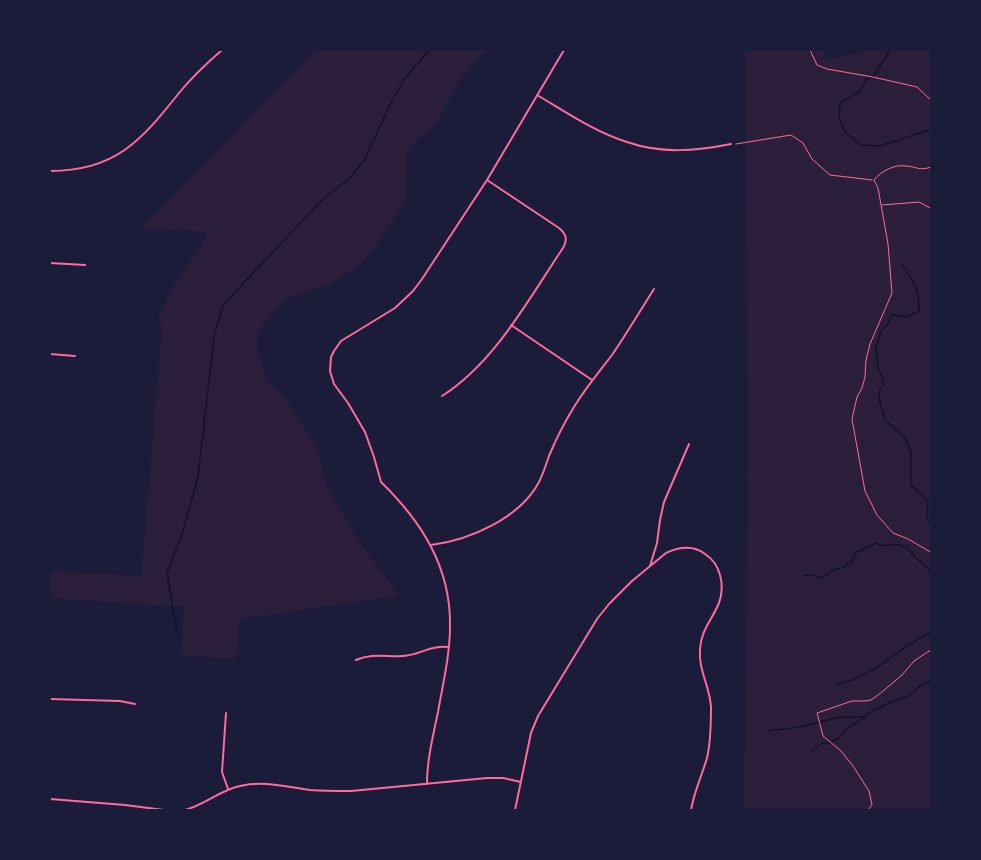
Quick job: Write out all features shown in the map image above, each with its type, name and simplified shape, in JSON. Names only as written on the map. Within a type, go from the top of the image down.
[{"type":"street","points":[[50,171],[88,168],[125,150],[156,123],[188,84],[222,50]]},
{"type":"street","points":[[428,784],[428,764],[449,647],[449,598],[443,573],[431,545],[406,508],[381,482],[365,432],[334,384],[330,364],[334,351],[341,341],[385,315],[413,291],[425,275],[487,180],[564,50]]},
{"type":"street","points":[[537,95],[604,133],[641,146],[683,150],[731,144]]},
{"type":"street","points":[[442,396],[477,368],[511,326],[566,240],[559,228],[487,180]]},
{"type":"street","points":[[50,263],[85,265]]},
{"type":"street","points":[[431,545],[450,542],[478,532],[504,518],[526,500],[542,476],[564,424],[654,289]]},
{"type":"street","points":[[511,326],[592,380]]},
{"type":"street","points":[[50,354],[75,356]]},
{"type":"street","points":[[650,566],[657,543],[664,502],[689,444]]},
{"type":"street","points":[[515,810],[535,723],[587,635],[609,604],[632,580],[672,550],[691,548],[704,553],[717,566],[722,586],[719,601],[701,640],[701,665],[711,704],[710,737],[706,760],[691,810]]},
{"type":"street","points":[[356,660],[365,656],[404,656],[435,647],[449,647]]},
{"type":"street","points":[[50,699],[120,701],[135,704]]},
{"type":"street","points":[[226,713],[222,771],[228,789]]},
{"type":"street","points":[[185,810],[201,805],[228,789],[256,783],[351,791],[487,778],[521,782]]},
{"type":"street","points":[[50,799],[164,810]]},
{"type":"street","points":[[105,810],[106,803]]},
{"type":"path","points":[[810,50],[817,65],[917,87],[932,100]]},
{"type":"path","points":[[731,144],[791,135],[803,143],[812,159],[830,175],[874,180]]},
{"type":"path","points":[[874,180],[889,168],[904,165],[918,170],[932,167]]},
{"type":"path","points":[[874,180],[878,188],[888,244],[892,293],[870,344],[865,377],[852,419],[865,491],[877,516],[893,533],[932,553]]},
{"type":"path","points":[[880,205],[919,202],[932,209]]},
{"type":"path","points":[[868,810],[872,805],[869,791],[841,751],[823,736],[817,713],[852,701],[871,700],[902,675],[914,661],[929,651],[932,652]]},
{"type":"shaded area","points":[[316,50],[487,50],[459,81],[438,121],[407,150],[405,202],[381,239],[360,265],[329,285],[287,299],[262,326],[256,344],[267,380],[287,401],[318,449],[328,488],[361,544],[400,596],[240,619],[236,659],[181,655],[184,607],[50,598],[50,571],[141,576],[162,330],[159,317],[169,294],[208,232],[142,228]]},
{"type":"shaded area","points":[[745,50],[826,50],[823,61],[869,50],[931,50],[931,810],[743,810],[748,525]]},
{"type":"waterway","points":[[177,632],[167,573],[182,534],[198,477],[214,336],[223,305],[321,201],[350,178],[365,159],[403,81],[429,50]]},
{"type":"waterway","points":[[890,50],[873,77],[868,78],[859,92],[840,103],[839,117],[845,132],[860,145],[880,146],[932,129]]},
{"type":"waterway","points":[[902,264],[915,286],[919,311],[908,317],[892,315],[881,331],[876,348],[878,368],[883,380],[879,398],[885,420],[904,437],[911,451],[911,485],[928,501],[927,518],[932,524]]},
{"type":"waterway","points":[[804,576],[813,575],[822,578],[833,570],[845,567],[847,563],[852,562],[855,553],[877,543],[882,546],[893,544],[907,547],[932,572]]},
{"type":"waterway","points":[[837,684],[850,681],[875,669],[908,645],[932,632]]},
{"type":"waterway","points":[[812,751],[822,743],[829,744],[840,737],[847,728],[872,711],[907,697],[932,680]]},
{"type":"waterway","points":[[768,731],[800,727],[840,717],[862,717]]}]
